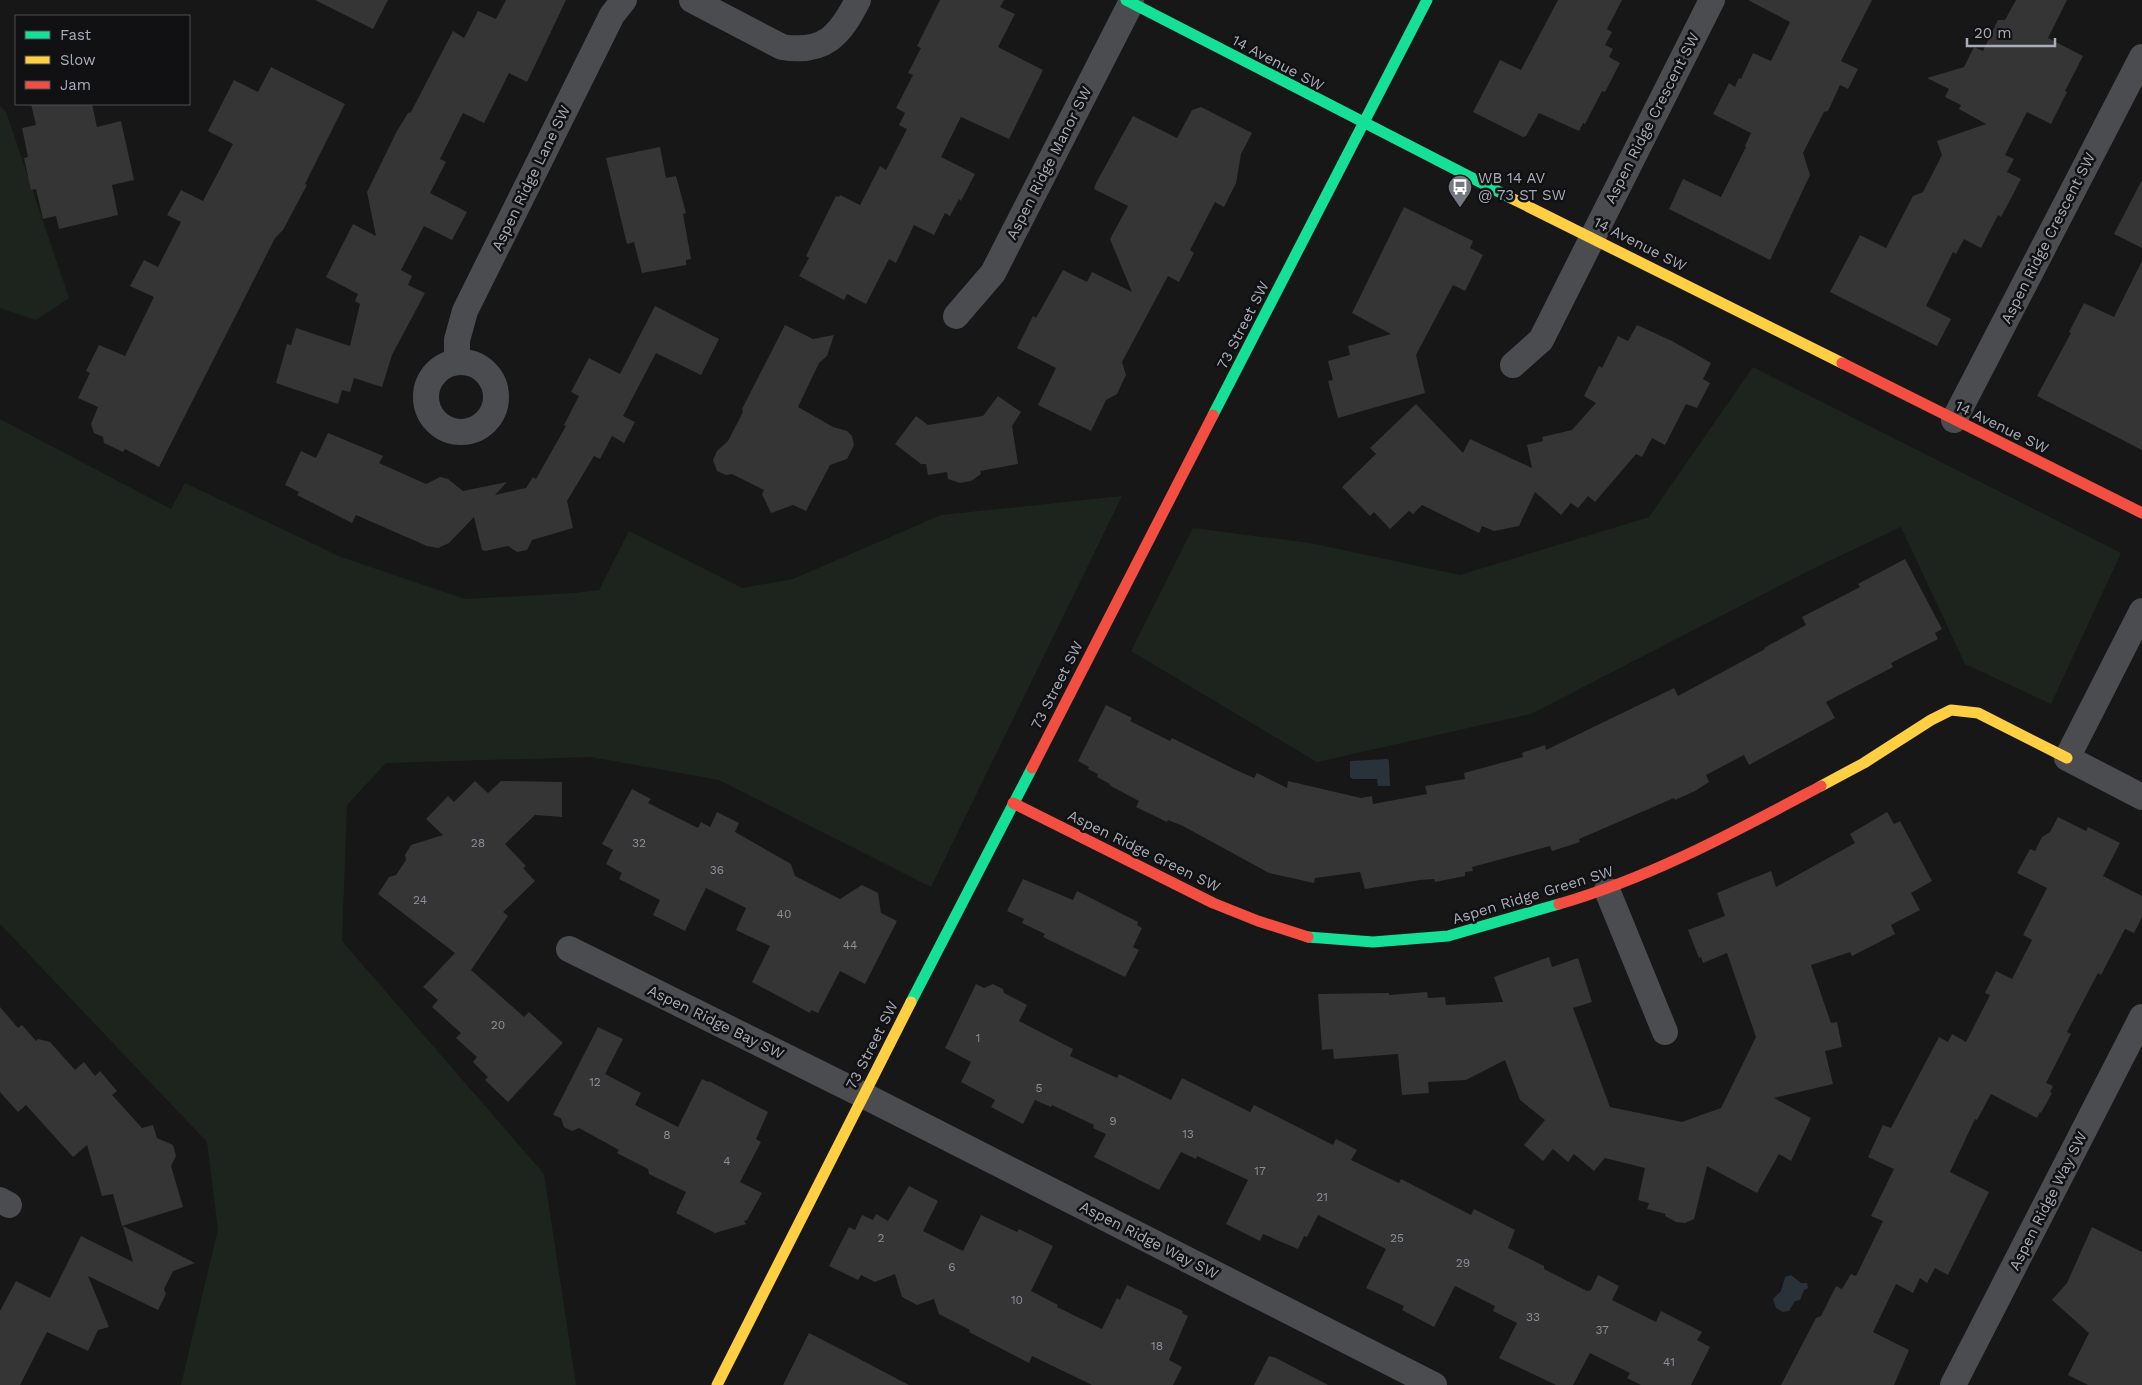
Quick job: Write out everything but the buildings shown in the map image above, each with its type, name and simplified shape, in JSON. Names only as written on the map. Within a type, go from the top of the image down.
[{"type":"street","name":"Aspen Ridge Lane SW","points":[[457,362],[457,340],[465,311],[612,16],[624,0]]},
{"type":"street","points":[[692,0],[782,47],[796,49],[811,48],[834,36],[843,27],[858,0]]},
{"type":"street","name":"73 Street SW","points":[[717,1385],[863,1095],[1427,0]]},
{"type":"street","name":"Aspen Ridge Crescent SW","points":[[1513,365],[1541,340],[1712,0]]},
{"type":"street","name":"14 Avenue SW","points":[[1128,1],[1364,124],[2142,513]]},
{"type":"street","name":"Aspen Ridge Manor SW","points":[[956,316],[993,273],[1128,1]]},
{"type":"street","name":"Aspen Ridge Crescent SW","points":[[1954,420],[2142,57]]},
{"type":"street","points":[[2142,611],[2068,758],[2142,797]]},
{"type":"street","name":"Aspen Ridge Green SW","points":[[1013,803],[1213,903],[1301,936],[1373,942],[1448,936],[1607,890],[1678,860],[1764,816],[1864,763],[1931,720],[1951,710],[1978,713],[2068,758]]},
{"type":"street","points":[[1607,890],[1665,1032]]},
{"type":"street","name":"Aspen Ridge Bay SW","points":[[569,949],[863,1095]]},
{"type":"street","name":"Aspen Ridge Way SW","points":[[1953,1385],[2142,1017]]},
{"type":"street","name":"Aspen Ridge Way SW","points":[[863,1095],[1434,1385]]},
{"type":"shaded area","points":[[0,106],[6,112],[69,298],[36,320],[0,308]]},
{"type":"shaded area","points":[[1753,367],[2121,553],[2051,704],[1965,664],[1901,527],[1810,570],[1531,714],[1317,762],[1131,651],[1193,528],[1310,543],[1460,575],[1649,517]]},
{"type":"shaded area","points":[[0,419],[171,509],[185,483],[341,557],[465,599],[599,590],[629,531],[742,588],[793,579],[941,515],[1122,496],[931,887],[719,780],[591,757],[386,763],[347,805],[342,941],[544,1174],[576,1385],[181,1385],[218,1229],[207,1142],[0,924]]},
{"type":"shaded area","points":[[1387,759],[1389,761],[1390,786],[1378,786],[1377,779],[1353,779],[1350,777],[1350,761]]},
{"type":"shaded area","points":[[1791,1275],[1801,1283],[1807,1283],[1808,1288],[1804,1290],[1800,1300],[1795,1301],[1789,1311],[1783,1312],[1776,1308],[1773,1299],[1781,1291],[1785,1277]]},
{"type":"traffic: fast","points":[[1126,0],[1511,198]]},
{"type":"traffic: fast","points":[[1213,415],[1427,0]]},
{"type":"traffic: fast","points":[[911,1002],[1032,768]]},
{"type":"traffic: fast","points":[[1308,937],[1373,942],[1448,936],[1559,904]]},
{"type":"traffic: slow","points":[[1511,198],[1842,363]]},
{"type":"traffic: slow","points":[[1821,786],[1864,763],[1931,720],[1951,710],[1978,713],[2067,758]]},
{"type":"traffic: slow","points":[[717,1385],[911,1002]]},
{"type":"traffic: jam","points":[[1842,363],[2142,513]]},
{"type":"traffic: jam","points":[[1032,768],[1213,415]]},
{"type":"traffic: jam","points":[[1559,904],[1627,881],[1660,867],[1725,836],[1821,786]]},
{"type":"traffic: jam","points":[[1013,803],[1213,903],[1258,921],[1308,937]]},
{"type":"place","name":"WB 14 AV @ 73 ST SW","points":[[1460,208]]}]
